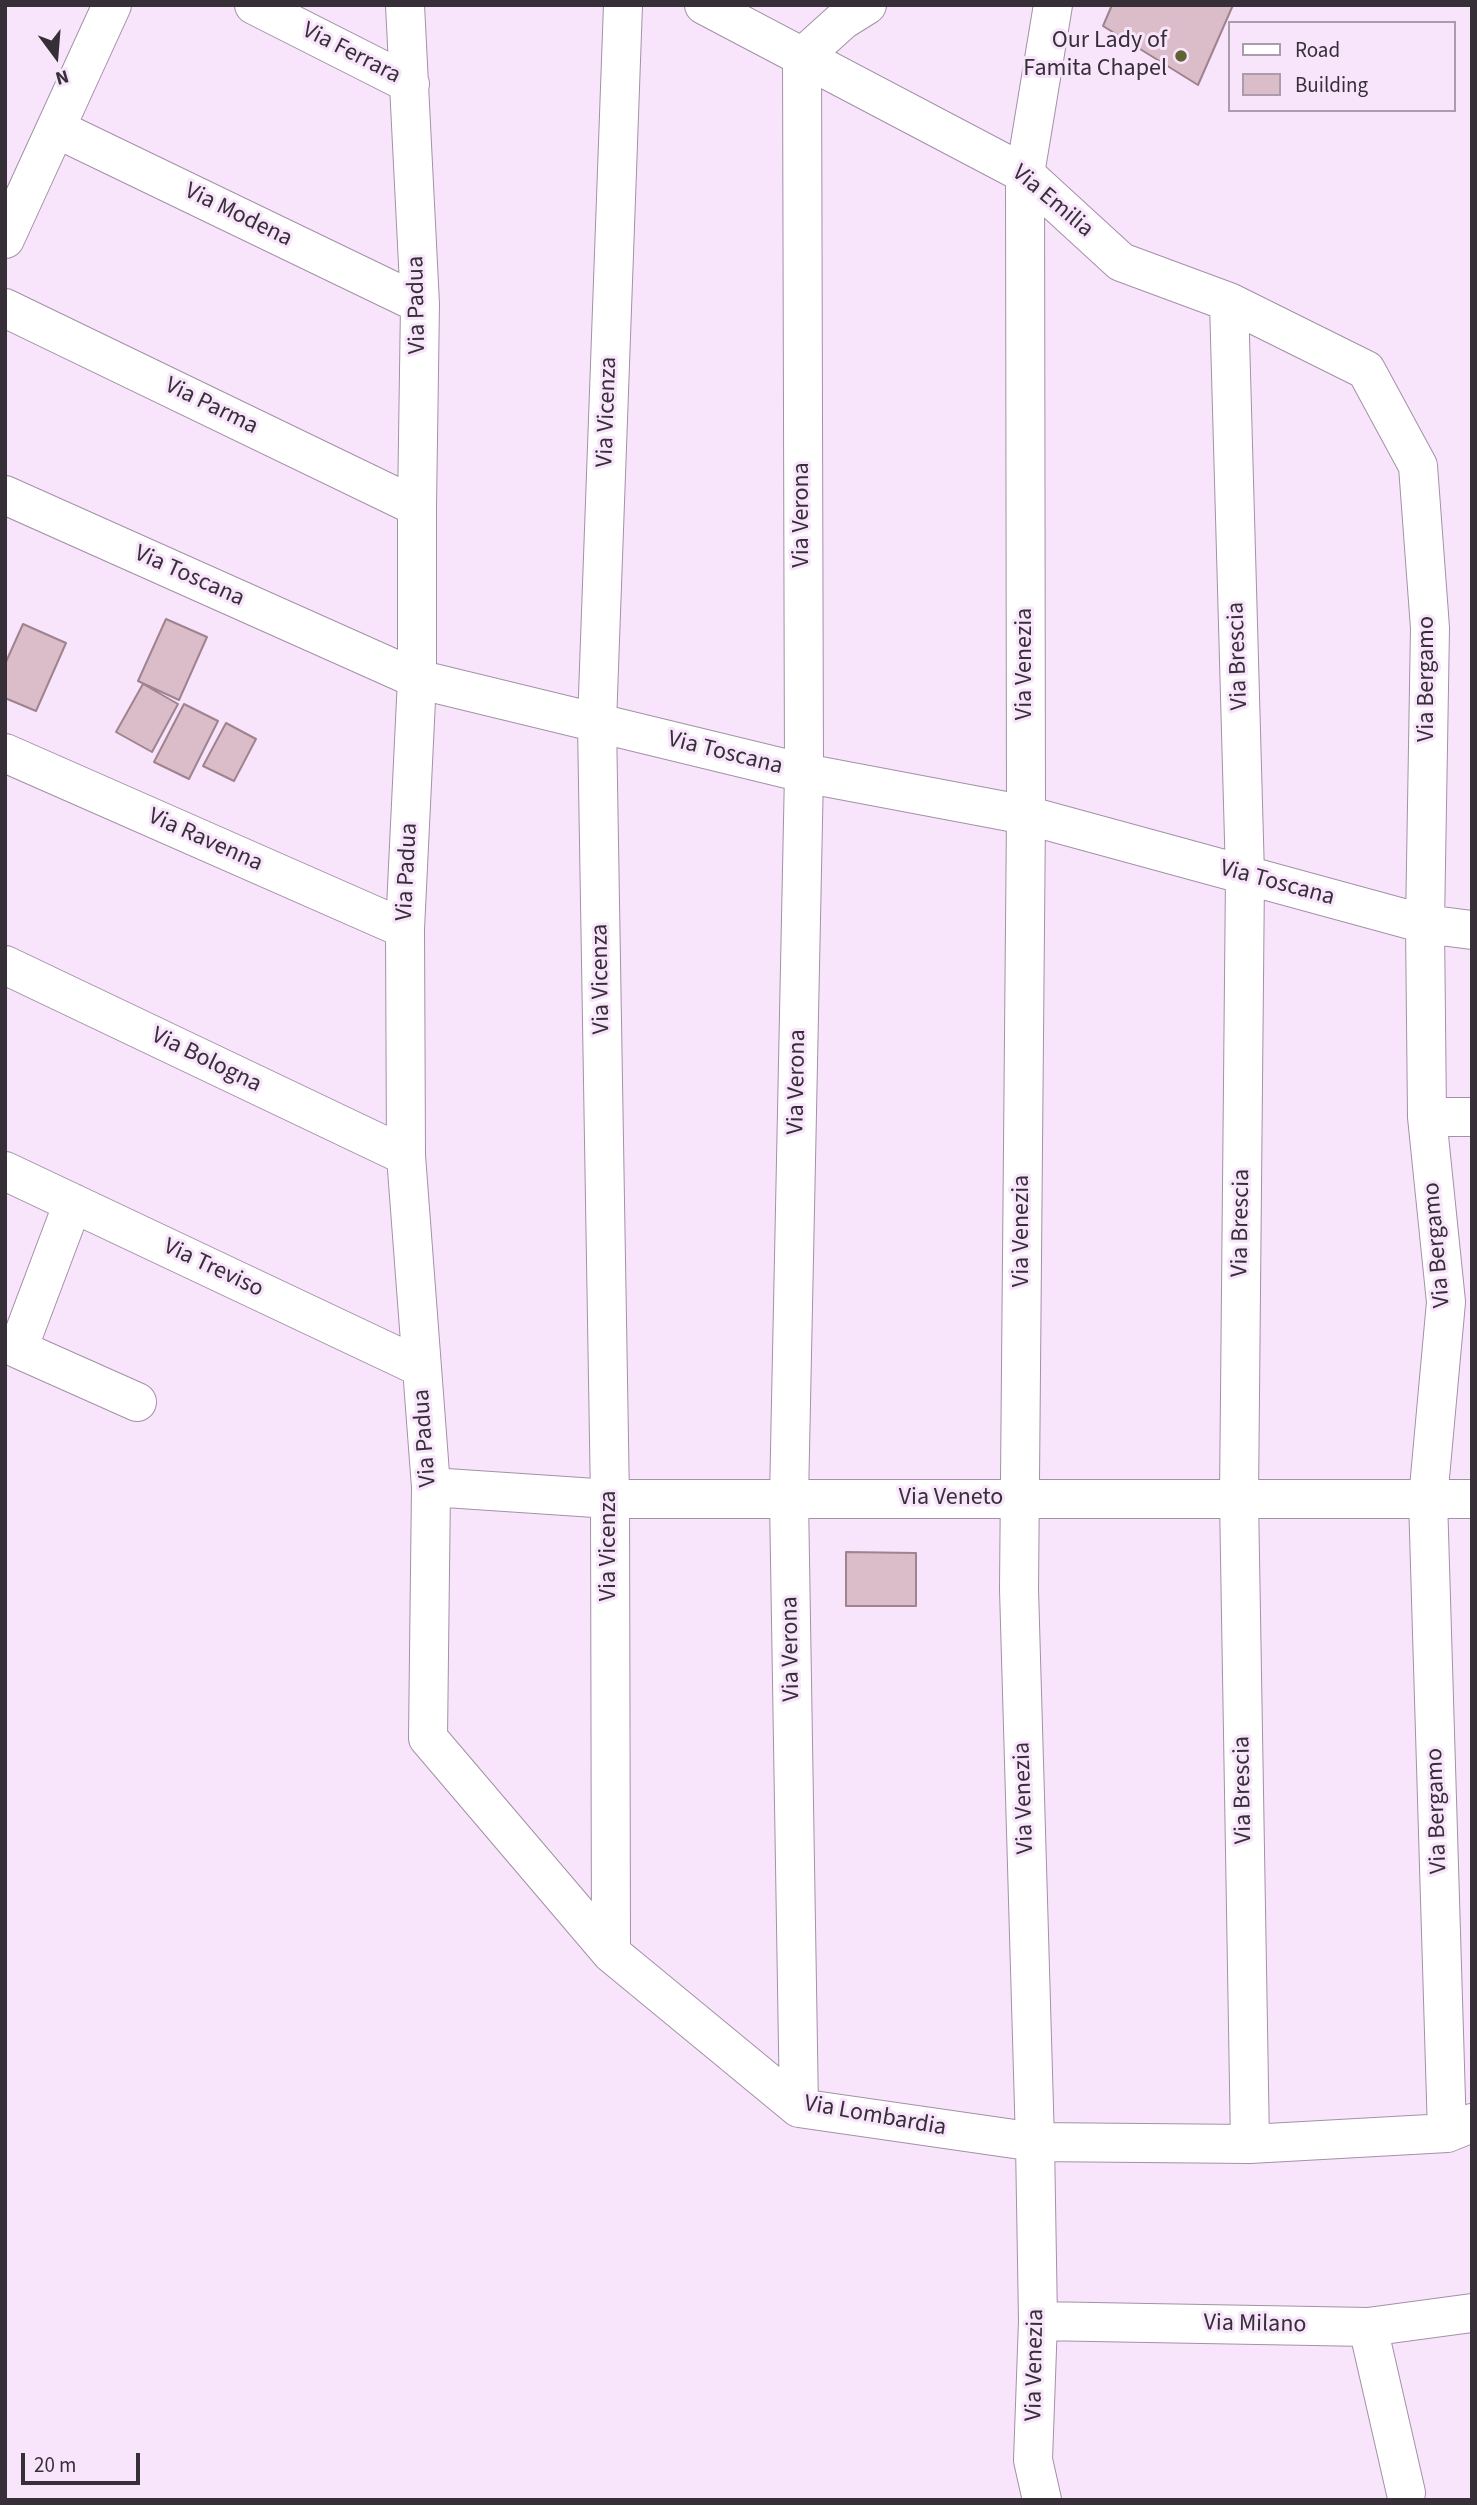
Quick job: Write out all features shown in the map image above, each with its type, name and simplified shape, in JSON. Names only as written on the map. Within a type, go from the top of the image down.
[{"type":"street","points":[[5,239],[112,5]]},
{"type":"street","name":"Via Ferrara","points":[[254,5],[410,84]]},
{"type":"street","name":"Via Padua","points":[[405,5],[420,303],[417,679],[405,929],[406,1156],[431,1488],[428,1738]]},
{"type":"street","name":"Via Vicenza","points":[[611,1953],[610,1499],[597,723],[623,5]]},
{"type":"street","name":"Via Emilia","points":[[704,5],[1025,174],[1121,262],[1229,302],[1366,370]]},
{"type":"street","points":[[802,57],[843,20],[867,5]]},
{"type":"street","name":"Via Venezia","points":[[1033,2460],[1038,2321],[1019,1589],[1026,815],[1025,174],[1054,5]]},
{"type":"street","name":"Via Verona","points":[[799,2108],[789,1499],[804,773],[802,57]]},
{"type":"street","name":"Via Modena","points":[[57,129],[420,303]]},
{"type":"street","name":"Via Brescia","points":[[1229,302],[1245,875],[1239,1498],[1250,2144]]},
{"type":"street","name":"Via Parma","points":[[5,308],[417,507]]},
{"type":"street","name":"Via Bergamo","points":[[1366,370],[1418,466],[1430,628],[1425,924],[1427,1116],[1459,1303],[1428,1499],[1460,2128]]},
{"type":"street","name":"Via Toscana","points":[[5,495],[417,679],[804,773],[1026,815],[1425,924],[1472,930]]},
{"type":"street","name":"Via Ravenna","points":[[5,754],[405,929]]},
{"type":"street","name":"Via Bologna","points":[[5,965],[406,1156]]},
{"type":"street","points":[[1427,1116],[1472,1117]]},
{"type":"street","name":"Via Treviso","points":[[5,1171],[421,1367]]},
{"type":"street","points":[[73,1203],[18,1349],[137,1402]]},
{"type":"street","name":"Via Veneto","points":[[431,1488],[610,1499],[1472,1499]]},
{"type":"street","name":"Via Lombardia","points":[[428,1738],[611,1953],[799,2108],[1035,2142],[1250,2144],[1460,2128]]},
{"type":"street","name":"Via Milano","points":[[1038,2321],[1368,2327],[1472,2312]]},
{"type":"street","points":[[1368,2327],[1406,2493]]},
{"type":"street","points":[[1018,2500],[1033,2460]]},
{"type":"street","points":[[1033,2460],[1042,2500]]},
{"type":"building","name":"Our Lady of Famita Chapel","points":[[1112,5],[1233,5],[1198,85],[1103,26]]},
{"type":"building","points":[[166,619],[207,637],[179,700],[138,681]]},
{"type":"building","points":[[23,624],[66,643],[36,711],[5,698],[5,664]]},
{"type":"building","points":[[143,684],[178,704],[152,752],[116,732]]},
{"type":"building","points":[[184,704],[218,721],[189,779],[154,762]]},
{"type":"building","points":[[226,723],[256,739],[234,781],[203,766]]},
{"type":"building","points":[[846,1552],[916,1553],[916,1606],[846,1606]]},
{"type":"place","name":"Our Lady of Famita Chapel","points":[[1181,56]]}]
